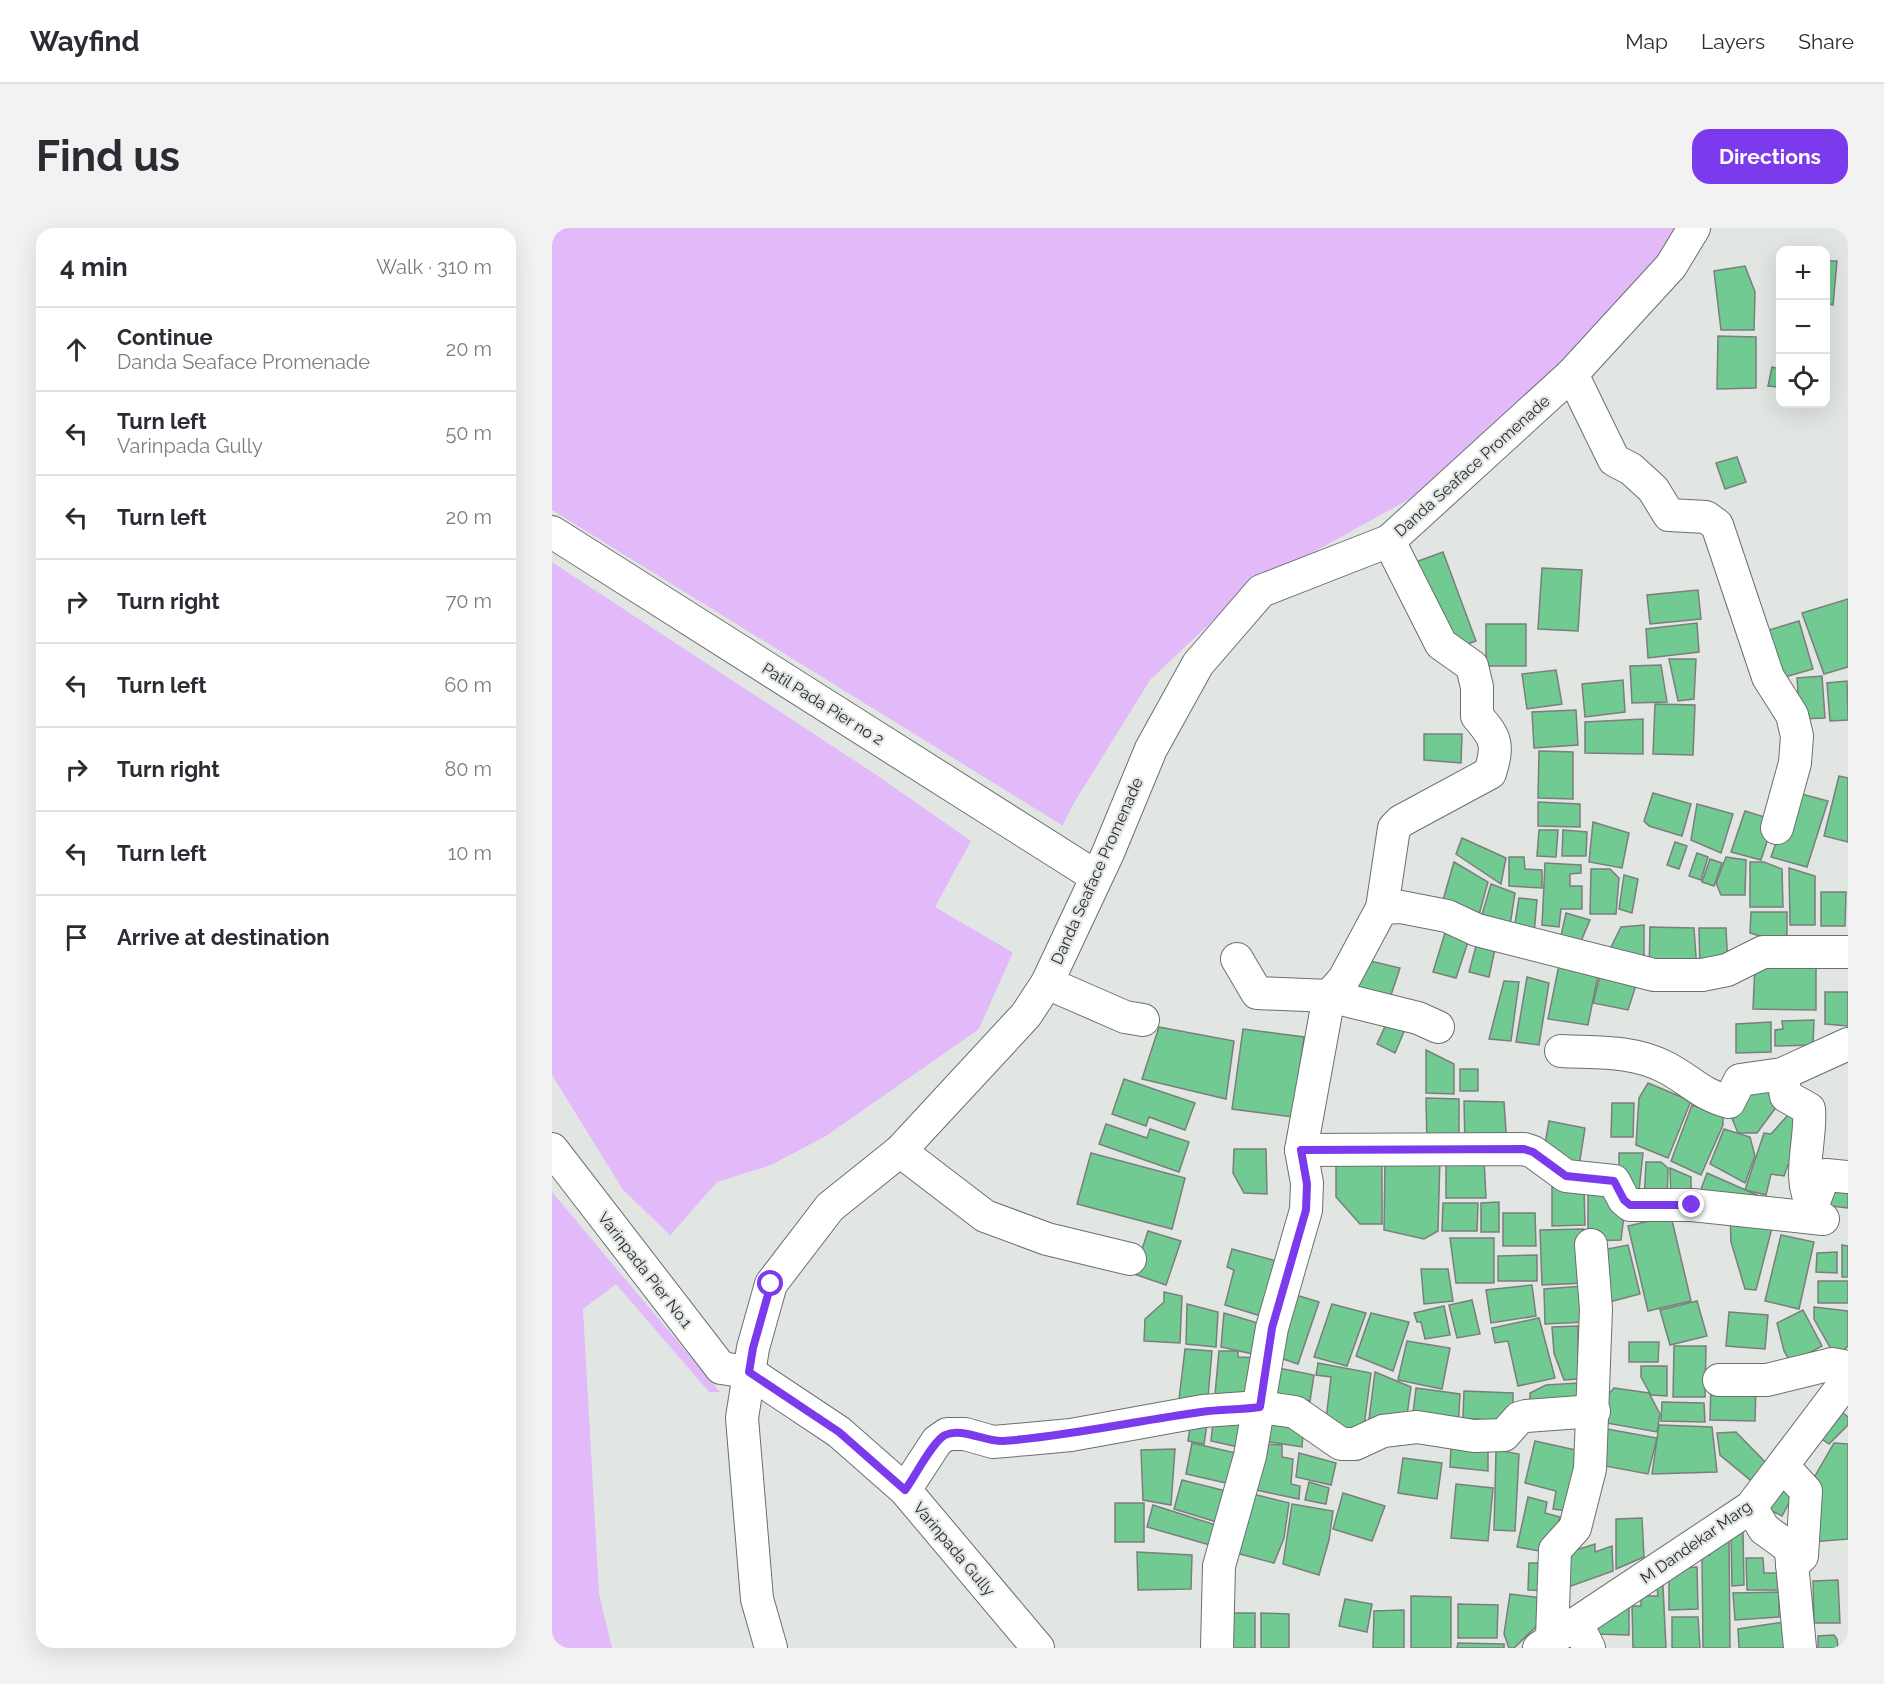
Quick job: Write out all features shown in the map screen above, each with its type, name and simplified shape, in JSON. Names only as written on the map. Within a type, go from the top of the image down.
[{"type":"street","name":"Danda Seaface Promenade","points":[[771,1648],[758,1599],[753,1560],[742,1418],[753,1348],[771,1284],[830,1207],[900,1150],[1026,1015],[1047,983],[1095,876],[1108,853],[1151,749],[1197,664],[1262,591],[1389,541],[1572,375],[1671,266],[1694,228]]},
{"type":"street","points":[[1572,375],[1614,460],[1631,469],[1653,489],[1669,515],[1706,517],[1717,525],[1768,677],[1792,715],[1797,736],[1795,764],[1777,828]]},
{"type":"street","name":"Patil Pada Pier no 2","points":[[552,532],[1095,876]]},
{"type":"street","points":[[1217,1648],[1219,1566],[1250,1456],[1272,1328],[1306,1210],[1307,1184],[1301,1150],[1329,996],[1344,979],[1382,908],[1394,828],[1401,821],[1490,773],[1496,754],[1494,736],[1477,716],[1477,687],[1472,666],[1441,644],[1389,541]]},
{"type":"street","points":[[1382,908],[1401,908],[1447,916],[1477,930],[1654,975],[1701,975],[1727,970],[1763,952],[1848,952]]},
{"type":"street","points":[[1237,959],[1257,993],[1329,996],[1418,1018],[1438,1027]]},
{"type":"street","points":[[1047,983],[1125,1017],[1143,1020]]},
{"type":"street","points":[[1561,1051],[1631,1054],[1665,1067],[1709,1097],[1729,1102],[1740,1080],[1782,1074],[1848,1044]]},
{"type":"street","points":[[1782,1074],[1786,1096],[1809,1109],[1811,1125],[1805,1167],[1806,1194],[1815,1213]]},
{"type":"street","name":"Varinpada Pier No.1","points":[[552,1149],[721,1368],[749,1372]]},
{"type":"street","points":[[1301,1150],[1524,1149],[1533,1152],[1566,1176],[1614,1181],[1624,1200],[1630,1205],[1692,1205],[1815,1213]]},
{"type":"street","points":[[900,1150],[985,1216],[1047,1239],[1130,1259]]},
{"type":"street","points":[[1815,1213],[1826,1175],[1848,1177]]},
{"type":"street","points":[[1564,1640],[1555,1550],[1577,1521],[1590,1470],[1596,1309],[1591,1245]]},
{"type":"street","points":[[1719,1380],[1767,1380],[1832,1364],[1848,1367]]},
{"type":"street","name":"Varinpada Gully","points":[[749,1372],[839,1432],[905,1490],[1038,1648]]},
{"type":"street","name":"M Dandekar Marg","points":[[1564,1640],[1751,1507],[1848,1379]]},
{"type":"street","points":[[905,1490],[937,1441],[947,1434],[965,1434],[993,1442],[1028,1439],[1071,1435],[1203,1411],[1260,1407],[1295,1412],[1341,1444],[1355,1444],[1383,1431],[1417,1427],[1474,1436],[1504,1435],[1519,1418],[1526,1416],[1594,1411]]},
{"type":"street","points":[[1783,1466],[1806,1491],[1802,1556],[1792,1565]]},
{"type":"street","points":[[1751,1507],[1764,1529],[1789,1548],[1800,1648]]},
{"type":"shaded area","points":[[552,228],[1679,228],[1653,276],[1469,466],[1303,558],[1263,573],[1150,680],[1074,803],[1060,831],[552,511]]},
{"type":"shaded area","points":[[552,553],[1045,880],[979,1029],[826,1136],[771,1165],[717,1182],[659,1248],[552,1075]]},
{"type":"shaded area","points":[[552,1192],[720,1392],[709,1392],[616,1284],[583,1309],[599,1594],[612,1648],[552,1648]]},
{"type":"pier","points":[[552,510],[1065,827],[1063,832],[1059,833],[552,515]]},
{"type":"pier","points":[[552,550],[985,827],[1047,877],[1017,955],[935,907],[971,841],[875,774],[552,562]]},
{"type":"pier","points":[[614,1181],[672,1237],[661,1250],[657,1249]]},
{"type":"building","points":[[1830,261],[1837,261],[1833,305],[1830,304]]},
{"type":"building","points":[[1745,266],[1755,292],[1754,330],[1721,330],[1714,271]]},
{"type":"building","points":[[1718,336],[1756,337],[1756,388],[1717,389]]},
{"type":"building","points":[[1772,367],[1776,368],[1776,387],[1768,386]]},
{"type":"building","points":[[1737,457],[1746,482],[1725,489],[1716,463]]},
{"type":"building","points":[[1443,552],[1476,641],[1459,647],[1413,563]]},
{"type":"building","points":[[1542,568],[1582,570],[1578,631],[1538,629]]},
{"type":"building","points":[[1698,590],[1701,619],[1650,624],[1647,595]]},
{"type":"building","points":[[1848,599],[1848,667],[1824,674],[1802,613]]},
{"type":"building","points":[[1799,621],[1813,669],[1774,680],[1759,633]]},
{"type":"building","points":[[1697,623],[1699,652],[1648,658],[1646,629]]},
{"type":"building","points":[[1486,624],[1526,624],[1526,666],[1486,666]]},
{"type":"building","points":[[1669,659],[1696,659],[1694,699],[1678,701]]},
{"type":"building","points":[[1661,665],[1667,702],[1632,703],[1630,666]]},
{"type":"building","points":[[1556,670],[1562,704],[1527,709],[1522,674]]},
{"type":"building","points":[[1822,676],[1825,718],[1800,719],[1797,678]]},
{"type":"building","points":[[1623,680],[1625,712],[1585,717],[1582,684]]},
{"type":"building","points":[[1847,681],[1848,720],[1830,721],[1827,683]]},
{"type":"building","points":[[1655,704],[1695,705],[1693,755],[1653,754]]},
{"type":"building","points":[[1576,710],[1578,745],[1534,748],[1532,712]]},
{"type":"building","points":[[1643,719],[1643,754],[1585,753],[1585,722]]},
{"type":"building","points":[[1424,734],[1462,734],[1461,763],[1424,760]]},
{"type":"building","points":[[1539,751],[1573,752],[1573,799],[1538,798]]},
{"type":"building","points":[[1839,776],[1848,778],[1848,842],[1824,836]]},
{"type":"building","points":[[1794,792],[1828,801],[1807,867],[1771,857]]},
{"type":"building","points":[[1653,793],[1691,804],[1682,836],[1649,826],[1644,821]]},
{"type":"building","points":[[1538,802],[1580,804],[1580,827],[1538,826]]},
{"type":"building","points":[[1697,804],[1733,814],[1721,853],[1691,840]]},
{"type":"building","points":[[1745,811],[1774,820],[1761,860],[1731,852]]},
{"type":"building","points":[[1593,822],[1629,833],[1622,868],[1589,862]]},
{"type":"building","points":[[1539,830],[1558,830],[1556,857],[1537,856]]},
{"type":"building","points":[[1563,830],[1587,832],[1586,856],[1562,856]]},
{"type":"building","points":[[1462,838],[1506,858],[1501,884],[1456,854]]},
{"type":"building","points":[[1675,842],[1687,846],[1679,869],[1667,865]]},
{"type":"building","points":[[1697,853],[1708,857],[1701,880],[1689,876]]},
{"type":"building","points":[[1509,857],[1524,857],[1525,869],[1542,870],[1542,888],[1509,886]]},
{"type":"building","points":[[1726,857],[1746,860],[1745,895],[1721,895],[1716,883]]},
{"type":"building","points":[[1710,859],[1722,863],[1714,886],[1702,882]]},
{"type":"building","points":[[1454,862],[1488,882],[1476,926],[1441,907]]},
{"type":"building","points":[[1750,862],[1764,862],[1782,869],[1783,907],[1750,907]]},
{"type":"building","points":[[1545,863],[1581,865],[1581,873],[1570,874],[1570,886],[1582,886],[1582,909],[1561,909],[1559,927],[1542,925]]},
{"type":"building","points":[[1789,868],[1815,876],[1815,925],[1790,925]]},
{"type":"building","points":[[1591,869],[1610,869],[1619,878],[1616,914],[1590,914]]},
{"type":"building","points":[[1624,875],[1638,879],[1632,913],[1619,909]]},
{"type":"building","points":[[1491,884],[1515,893],[1509,932],[1479,925]]},
{"type":"building","points":[[1821,892],[1846,892],[1845,926],[1821,926]]},
{"type":"building","points":[[1519,898],[1537,900],[1534,934],[1514,930]]},
{"type":"building","points":[[1751,912],[1787,912],[1787,937],[1763,937],[1750,933]]},
{"type":"building","points":[[1566,913],[1590,920],[1579,946],[1559,945]]},
{"type":"building","points":[[1644,925],[1644,968],[1605,959],[1621,927]]},
{"type":"building","points":[[1650,927],[1694,928],[1697,971],[1649,971]]},
{"type":"building","points":[[1699,928],[1726,928],[1728,966],[1700,970]]},
{"type":"building","points":[[1445,933],[1469,939],[1456,978],[1433,972]]},
{"type":"building","points":[[1478,939],[1496,944],[1489,977],[1469,972]]},
{"type":"building","points":[[1366,960],[1400,968],[1390,998],[1358,990]]},
{"type":"building","points":[[1816,960],[1816,1010],[1753,1009],[1755,964]]},
{"type":"building","points":[[1559,965],[1598,975],[1588,1025],[1548,1019]]},
{"type":"building","points":[[1602,968],[1639,976],[1628,1010],[1593,1003]]},
{"type":"building","points":[[1527,977],[1549,983],[1539,1045],[1516,1042]]},
{"type":"building","points":[[1504,981],[1519,982],[1511,1041],[1489,1039]]},
{"type":"building","points":[[1825,992],[1848,992],[1848,1026],[1825,1024]]},
{"type":"building","points":[[1388,1020],[1406,1027],[1395,1053],[1377,1044]]},
{"type":"building","points":[[1814,1020],[1813,1045],[1775,1046],[1775,1030],[1783,1029],[1782,1021]]},
{"type":"building","points":[[1771,1022],[1771,1052],[1736,1053],[1736,1024]]},
{"type":"building","points":[[1159,1027],[1234,1041],[1226,1099],[1142,1079]]},
{"type":"building","points":[[1243,1029],[1304,1037],[1293,1117],[1232,1109]]},
{"type":"building","points":[[1426,1050],[1454,1064],[1454,1094],[1426,1093]]},
{"type":"building","points":[[1460,1069],[1478,1069],[1478,1091],[1460,1091]]},
{"type":"building","points":[[1124,1079],[1195,1103],[1185,1130],[1149,1117],[1146,1126],[1112,1114]]},
{"type":"building","points":[[1648,1083],[1691,1101],[1668,1158],[1636,1145],[1639,1098]]},
{"type":"building","points":[[1783,1091],[1783,1098],[1757,1133],[1738,1133],[1729,1111],[1738,1093]]},
{"type":"building","points":[[1426,1098],[1459,1099],[1459,1146],[1427,1146]]},
{"type":"building","points":[[1464,1101],[1504,1102],[1507,1146],[1465,1147]]},
{"type":"building","points":[[1612,1103],[1634,1103],[1633,1137],[1611,1137]]},
{"type":"building","points":[[1692,1105],[1723,1117],[1723,1125],[1701,1175],[1671,1161]]},
{"type":"building","points":[[1788,1115],[1804,1119],[1800,1167],[1788,1165],[1784,1176],[1771,1174],[1766,1195],[1745,1190],[1764,1133],[1771,1134]]},
{"type":"building","points":[[1549,1121],[1585,1128],[1579,1166],[1543,1156]]},
{"type":"building","points":[[1106,1124],[1147,1138],[1150,1129],[1189,1142],[1179,1172],[1099,1144]]},
{"type":"building","points":[[1724,1129],[1750,1137],[1755,1156],[1745,1183],[1710,1164]]},
{"type":"building","points":[[1234,1149],[1266,1149],[1267,1194],[1244,1193],[1233,1173]]},
{"type":"building","points":[[1091,1153],[1185,1178],[1172,1229],[1077,1204]]},
{"type":"building","points":[[1619,1153],[1643,1153],[1638,1200],[1619,1183]]},
{"type":"building","points":[[1440,1157],[1438,1231],[1424,1239],[1384,1230],[1385,1158]]},
{"type":"building","points":[[1446,1158],[1484,1158],[1486,1198],[1446,1198]]},
{"type":"building","points":[[1336,1159],[1382,1160],[1382,1224],[1360,1224],[1336,1197]]},
{"type":"building","points":[[1646,1162],[1661,1162],[1668,1168],[1667,1204],[1644,1204]]},
{"type":"building","points":[[1670,1168],[1691,1177],[1691,1201],[1671,1200]]},
{"type":"building","points":[[1707,1173],[1757,1195],[1756,1207],[1697,1200]]},
{"type":"building","points":[[1825,1181],[1848,1184],[1848,1208],[1823,1205]]},
{"type":"building","points":[[1584,1186],[1585,1225],[1552,1226],[1552,1187]]},
{"type":"building","points":[[1615,1187],[1625,1207],[1621,1240],[1588,1241],[1588,1188]]},
{"type":"building","points":[[1499,1202],[1499,1232],[1481,1232],[1481,1203]]},
{"type":"building","points":[[1443,1203],[1478,1203],[1477,1231],[1442,1231]]},
{"type":"building","points":[[1503,1213],[1535,1213],[1536,1246],[1503,1246]]},
{"type":"building","points":[[1730,1214],[1773,1224],[1756,1290],[1745,1289],[1731,1242]]},
{"type":"building","points":[[1671,1216],[1691,1301],[1648,1311],[1628,1226]]},
{"type":"building","points":[[1584,1229],[1585,1283],[1542,1285],[1540,1230]]},
{"type":"building","points":[[1148,1231],[1181,1241],[1166,1285],[1134,1274]]},
{"type":"building","points":[[1781,1235],[1814,1242],[1799,1309],[1765,1301]]},
{"type":"building","points":[[1450,1238],[1494,1238],[1494,1283],[1456,1283]]},
{"type":"building","points":[[1628,1245],[1640,1294],[1609,1302],[1597,1251]]},
{"type":"building","points":[[1842,1245],[1848,1246],[1848,1277],[1842,1277]]},
{"type":"building","points":[[1232,1249],[1284,1263],[1261,1316],[1225,1305],[1234,1270],[1227,1267]]},
{"type":"building","points":[[1837,1252],[1837,1273],[1816,1272],[1817,1253]]},
{"type":"building","points":[[1537,1255],[1537,1281],[1498,1281],[1498,1256]]},
{"type":"building","points":[[1421,1269],[1448,1269],[1453,1301],[1424,1304]]},
{"type":"building","points":[[1818,1281],[1848,1281],[1848,1303],[1818,1303]]},
{"type":"building","points":[[1532,1285],[1536,1316],[1491,1323],[1486,1290]]},
{"type":"building","points":[[1583,1286],[1585,1322],[1545,1324],[1544,1289]]},
{"type":"building","points":[[1164,1292],[1182,1296],[1180,1343],[1144,1341],[1145,1319],[1164,1302]]},
{"type":"building","points":[[1296,1295],[1319,1302],[1298,1364],[1277,1357]]},
{"type":"building","points":[[1472,1300],[1480,1334],[1457,1338],[1449,1305]]},
{"type":"building","points":[[1697,1301],[1707,1336],[1670,1345],[1660,1310]]},
{"type":"building","points":[[1187,1304],[1218,1312],[1216,1347],[1186,1344]]},
{"type":"building","points":[[1332,1304],[1366,1313],[1347,1366],[1314,1357]]},
{"type":"building","points":[[1444,1306],[1450,1335],[1425,1339],[1421,1322],[1417,1322],[1414,1313]]},
{"type":"building","points":[[1814,1307],[1848,1311],[1848,1346],[1836,1358],[1814,1319]]},
{"type":"building","points":[[1803,1310],[1822,1346],[1791,1363],[1784,1351],[1777,1323]]},
{"type":"building","points":[[1729,1312],[1768,1315],[1765,1349],[1726,1346]]},
{"type":"building","points":[[1224,1313],[1261,1324],[1253,1354],[1221,1347]]},
{"type":"building","points":[[1371,1313],[1409,1322],[1393,1371],[1356,1356]]},
{"type":"building","points":[[1539,1318],[1555,1378],[1518,1386],[1508,1341],[1495,1343],[1492,1328]]},
{"type":"building","points":[[1578,1326],[1578,1379],[1564,1380],[1554,1353],[1552,1327]]},
{"type":"building","points":[[1407,1341],[1450,1348],[1442,1389],[1398,1380]]},
{"type":"building","points":[[1629,1342],[1659,1342],[1658,1362],[1629,1362]]},
{"type":"building","points":[[1674,1346],[1706,1346],[1705,1397],[1673,1397]]},
{"type":"building","points":[[1185,1349],[1212,1351],[1207,1409],[1178,1408]]},
{"type":"building","points":[[1219,1351],[1238,1351],[1238,1357],[1259,1358],[1252,1408],[1214,1405]]},
{"type":"building","points":[[1318,1363],[1371,1373],[1364,1426],[1358,1433],[1325,1428],[1331,1377],[1316,1375]]},
{"type":"building","points":[[1269,1366],[1314,1375],[1310,1401],[1265,1392]]},
{"type":"building","points":[[1641,1366],[1667,1366],[1667,1396],[1651,1395],[1641,1377]]},
{"type":"building","points":[[1375,1372],[1411,1387],[1406,1422],[1367,1435]]},
{"type":"building","points":[[1578,1383],[1578,1408],[1530,1409],[1530,1393],[1546,1385]]},
{"type":"building","points":[[1711,1384],[1756,1387],[1755,1421],[1710,1420]]},
{"type":"building","points":[[1416,1388],[1460,1394],[1458,1428],[1412,1422]]},
{"type":"building","points":[[1614,1388],[1649,1393],[1660,1414],[1657,1432],[1595,1421],[1597,1407]]},
{"type":"building","points":[[1464,1391],[1513,1393],[1513,1422],[1463,1418]]},
{"type":"building","points":[[1662,1402],[1704,1403],[1705,1422],[1661,1421]]},
{"type":"building","points":[[1835,1407],[1848,1417],[1848,1425],[1829,1444],[1816,1435]]},
{"type":"building","points":[[1268,1412],[1304,1422],[1302,1447],[1264,1441]]},
{"type":"building","points":[[1214,1414],[1249,1420],[1243,1448],[1211,1441]]},
{"type":"building","points":[[1192,1415],[1208,1417],[1204,1444],[1188,1441]]},
{"type":"building","points":[[1659,1425],[1712,1427],[1717,1472],[1652,1474]]},
{"type":"building","points":[[1607,1429],[1657,1438],[1648,1474],[1600,1465]]},
{"type":"building","points":[[1736,1432],[1771,1468],[1755,1484],[1720,1455],[1717,1433]]},
{"type":"building","points":[[1535,1441],[1585,1452],[1574,1512],[1553,1509],[1556,1491],[1525,1483]]},
{"type":"building","points":[[1192,1443],[1240,1454],[1235,1485],[1186,1474]]},
{"type":"building","points":[[1834,1443],[1848,1444],[1848,1539],[1811,1542],[1811,1483]]},
{"type":"building","points":[[1263,1444],[1282,1445],[1282,1457],[1293,1459],[1291,1484],[1300,1486],[1299,1499],[1251,1489]]},
{"type":"building","points":[[1451,1446],[1488,1451],[1488,1471],[1450,1467]]},
{"type":"building","points":[[1175,1449],[1171,1505],[1143,1500],[1141,1450]]},
{"type":"building","points":[[1496,1450],[1519,1454],[1515,1531],[1494,1530]]},
{"type":"building","points":[[1299,1453],[1336,1463],[1331,1485],[1296,1477]]},
{"type":"building","points":[[1403,1458],[1442,1463],[1437,1499],[1398,1493]]},
{"type":"building","points":[[1182,1480],[1230,1492],[1220,1523],[1174,1509]]},
{"type":"building","points":[[1783,1481],[1797,1488],[1782,1516],[1768,1509]]},
{"type":"building","points":[[1309,1482],[1329,1488],[1326,1504],[1305,1500]]},
{"type":"building","points":[[1456,1484],[1493,1488],[1488,1541],[1451,1538]]},
{"type":"building","points":[[1245,1492],[1289,1503],[1284,1538],[1274,1563],[1232,1552]]},
{"type":"building","points":[[1343,1493],[1385,1506],[1372,1541],[1333,1529]]},
{"type":"building","points":[[1528,1497],[1547,1502],[1545,1513],[1560,1517],[1550,1553],[1517,1547]]},
{"type":"building","points":[[1115,1503],[1144,1503],[1144,1542],[1115,1542]]},
{"type":"building","points":[[1292,1504],[1333,1511],[1329,1540],[1319,1575],[1283,1564]]},
{"type":"building","points":[[1153,1505],[1222,1527],[1217,1547],[1147,1527]]},
{"type":"building","points":[[1642,1518],[1644,1557],[1616,1569],[1616,1519]]},
{"type":"building","points":[[1731,1532],[1743,1532],[1744,1585],[1732,1586]]},
{"type":"building","points":[[1729,1539],[1730,1648],[1703,1648],[1702,1556],[1710,1555],[1710,1540]]},
{"type":"building","points":[[1595,1544],[1595,1552],[1612,1546],[1613,1571],[1560,1590],[1560,1555]]},
{"type":"building","points":[[1137,1552],[1192,1555],[1191,1589],[1138,1590]]},
{"type":"building","points":[[1746,1558],[1763,1558],[1764,1573],[1777,1573],[1778,1590],[1747,1590]]},
{"type":"building","points":[[1529,1563],[1551,1563],[1551,1591],[1528,1590]]},
{"type":"building","points":[[1697,1567],[1698,1609],[1669,1610],[1669,1569]]},
{"type":"building","points":[[1838,1580],[1840,1623],[1814,1623],[1813,1581]]},
{"type":"building","points":[[1663,1586],[1666,1648],[1633,1648],[1632,1606],[1641,1606],[1641,1596],[1658,1596],[1657,1587]]},
{"type":"building","points":[[1779,1592],[1779,1617],[1735,1620],[1733,1593]]},
{"type":"building","points":[[1510,1594],[1541,1598],[1544,1619],[1514,1648],[1509,1648],[1504,1634]]},
{"type":"building","points":[[1411,1596],[1451,1597],[1451,1648],[1411,1648]]},
{"type":"building","points":[[1345,1599],[1372,1604],[1367,1632],[1339,1626]]},
{"type":"building","points":[[1629,1603],[1629,1635],[1595,1634],[1593,1625]]},
{"type":"building","points":[[1458,1604],[1498,1605],[1497,1638],[1458,1638]]},
{"type":"building","points":[[1404,1610],[1404,1648],[1373,1648],[1374,1611]]},
{"type":"building","points":[[1226,1613],[1255,1613],[1255,1648],[1226,1648]]},
{"type":"building","points":[[1261,1613],[1289,1614],[1289,1648],[1261,1648]]},
{"type":"building","points":[[1672,1617],[1698,1617],[1700,1648],[1672,1648]]},
{"type":"building","points":[[1784,1622],[1785,1648],[1739,1648],[1738,1629]]},
{"type":"building","points":[[1834,1635],[1838,1648],[1818,1648],[1818,1636]]},
{"type":"building","points":[[1458,1643],[1504,1644],[1504,1648],[1457,1648]]},
{"type":"route","points":[[771,1284],[753,1348],[749,1372],[839,1432],[905,1490],[937,1441],[947,1434],[965,1434],[993,1442],[1028,1439],[1071,1435],[1203,1411],[1260,1407],[1272,1328],[1306,1210],[1307,1184],[1301,1150],[1318,1148],[1524,1149],[1533,1152],[1566,1176],[1614,1181],[1624,1200],[1630,1205],[1692,1205]]}]
